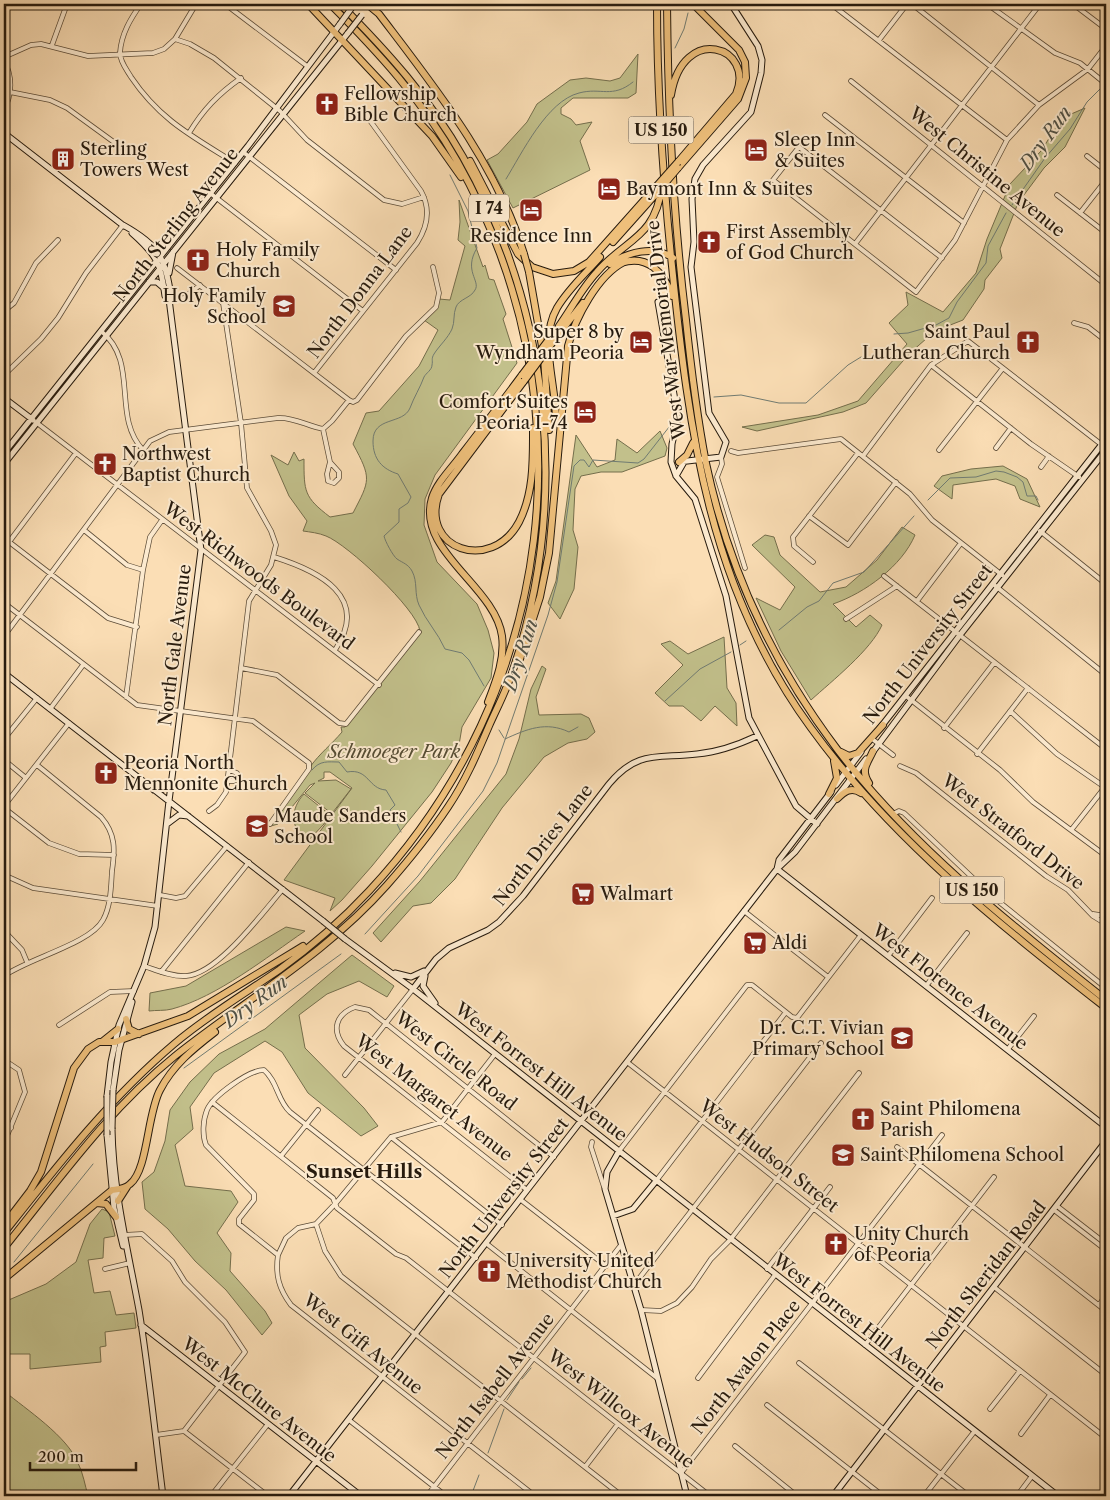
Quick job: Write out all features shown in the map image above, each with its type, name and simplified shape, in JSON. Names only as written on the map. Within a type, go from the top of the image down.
[{"type":"highway","points":[[308,4],[442,148],[459,174],[500,254]]},
{"type":"highway","name":"I 74","points":[[4,1233],[91,1125],[153,1062],[209,1017],[284,966],[341,919],[398,858],[442,800],[466,759],[489,710],[510,654],[522,611],[532,559],[538,510],[539,466],[535,402],[524,334],[500,254],[471,188],[429,117],[387,63],[330,4]]},
{"type":"highway","name":"I 74","points":[[4,1248],[96,1134],[139,1088],[198,1039],[318,952],[383,889],[446,810],[476,755],[513,670],[538,571],[542,537],[546,453],[543,407],[526,311],[507,252],[489,208],[460,152],[430,106],[400,68],[340,4]]},
{"type":"highway","points":[[369,4],[379,14],[427,76],[463,128],[501,197],[524,254],[529,272],[546,378],[549,433],[546,453]]},
{"type":"highway","name":"West War Memorial Drive","points":[[657,4],[664,172],[671,257],[694,440],[697,460],[716,536],[740,600],[768,659],[812,729],[845,773],[867,798],[934,866],[1106,1008]]},
{"type":"highway","name":"West War Memorial Drive","points":[[667,4],[669,114],[681,278],[706,460],[724,533],[752,609],[793,685],[837,749],[894,814],[1007,925],[1106,1000]]},
{"type":"highway","points":[[400,68],[438,113],[462,148],[479,177],[516,252],[528,265],[536,269],[558,274],[574,271],[586,265],[738,99],[746,78],[745,62],[739,50],[693,4]]},
{"type":"highway","points":[[669,114],[674,81],[680,67],[690,55],[709,49],[721,51],[733,60],[740,79],[736,94],[678,165]]},
{"type":"highway","points":[[558,330],[597,272],[650,224],[659,203],[664,172]]},
{"type":"highway","points":[[552,531],[556,416],[549,340],[552,320],[565,297],[654,192]]},
{"type":"highway","points":[[535,402],[531,485],[525,508],[518,524],[504,541],[492,549],[476,552],[458,547],[445,537],[439,526],[436,509],[439,494],[597,276],[613,262],[630,254],[647,251],[659,252],[671,257],[678,264],[681,278]]},
{"type":"highway","points":[[558,330],[604,276],[614,267],[624,262],[640,261],[656,268],[667,282],[676,306]]},
{"type":"highway","points":[[513,670],[520,658],[540,597],[552,531],[568,343],[576,322],[589,300],[611,271],[624,262]]},
{"type":"highway","points":[[442,800],[484,712],[497,676],[502,646],[500,627],[493,611],[434,534],[430,521],[430,505],[439,484],[523,378]]},
{"type":"highway","points":[[682,462],[694,440]]},
{"type":"highway","points":[[837,749],[845,755],[852,756],[872,738],[883,724]]},
{"type":"highway","points":[[812,729],[836,767],[837,780],[829,794]]},
{"type":"highway","points":[[873,751],[865,766],[865,775],[894,814]]},
{"type":"highway","points":[[837,799],[845,791],[853,789],[867,798]]},
{"type":"highway","points":[[103,1041],[118,1041],[170,1024],[199,1010],[273,966],[341,919]]},
{"type":"highway","points":[[118,1201],[141,1166],[154,1102],[175,1067],[197,1046],[318,952]]},
{"type":"highway","points":[[126,1019],[130,1029],[139,1034]]},
{"type":"highway","points":[[4,1225],[30,1191],[41,1172],[76,1065],[88,1049],[103,1041],[118,1029]]},
{"type":"highway","points":[[4,1279],[114,1190],[130,1185]]},
{"type":"highway","points":[[96,1204],[106,1204],[116,1217]]},
{"type":"main road","name":"North Sterling Avenue","points":[[4,453],[243,152],[348,33],[369,4]]},
{"type":"main road","points":[[671,462],[721,457],[726,442],[710,412],[691,266],[694,244],[692,192],[696,177],[706,162],[750,114],[756,100],[761,73],[762,60],[758,46],[730,4]]},
{"type":"main road","name":"North Sterling Avenue","points":[[4,464],[248,156],[280,111],[307,66],[354,5]]},
{"type":"main road","points":[[4,133],[123,225],[160,257]]},
{"type":"main road","points":[[123,225],[152,244],[162,247],[170,244]]},
{"type":"main road","points":[[152,244],[162,264]]},
{"type":"main road","points":[[168,276],[174,250]]},
{"type":"main road","name":"North Gale Avenue","points":[[162,264],[168,276],[171,296],[169,300],[201,550],[171,783],[156,927],[144,966],[118,1029],[112,1129],[116,1217],[129,1264],[141,1324],[163,1496]]},
{"type":"main road","name":"North Gale Avenue","points":[[162,264],[165,296],[169,300]]},
{"type":"main road","points":[[149,282],[157,282],[164,288]]},
{"type":"main road","points":[[658,302],[676,406],[677,422],[672,444],[671,462],[676,476],[695,499],[726,595],[745,704],[757,736],[796,806],[817,824]]},
{"type":"main road","name":"West Richwoods Boulevard","points":[[4,398],[37,423]]},
{"type":"main road","name":"North University Street","points":[[883,724],[998,588],[1083,480],[1105,448],[1106,439]]},
{"type":"main road","name":"North University Street","points":[[289,1496],[502,1225],[777,869],[796,850],[837,799],[910,701],[1000,574],[1078,476],[1105,448]]},
{"type":"main road","points":[[676,476],[682,462]]},
{"type":"main road","name":"West Forrest Hill Avenue","points":[[4,674],[345,939],[444,1013],[693,1211],[1058,1496]]},
{"type":"main road","name":"North Dries Lane","points":[[413,989],[429,968],[449,948],[488,930],[499,922],[523,896],[606,788],[624,770],[649,758],[712,752],[730,748],[757,736]]},
{"type":"main road","name":"North University Street","points":[[777,869],[779,860],[872,738]]},
{"type":"main road","points":[[154,790],[163,789],[171,783]]},
{"type":"main road","points":[[167,824],[179,815],[189,816]]},
{"type":"main road","points":[[796,850],[810,823],[810,819]]},
{"type":"main road","name":"West Florence Avenue","points":[[777,869],[1106,1127]]},
{"type":"main road","points":[[384,968],[408,978],[418,975],[429,968]]},
{"type":"main road","points":[[429,968],[423,986],[444,1013]]},
{"type":"main road","name":"North Gale Avenue","points":[[122,1236],[107,1135],[108,1096],[118,1041],[134,992]]},
{"type":"main road","name":"North Sheridan Road","points":[[833,1496],[1106,1142]]},
{"type":"main road","points":[[619,1151],[607,1172],[605,1189],[641,1310],[687,1496]]},
{"type":"main road","points":[[613,1216],[632,1209],[656,1181]]},
{"type":"main road","name":"West McClure Avenue","points":[[141,1324],[361,1496]]},
{"type":"street","points":[[4,8],[7,4]]},
{"type":"street","points":[[52,45],[67,4]]},
{"type":"street","points":[[141,4],[127,26],[120,55],[123,64],[154,107],[189,134],[235,162]]},
{"type":"street","points":[[4,57],[31,45],[41,44],[52,45],[88,56],[154,53],[164,49],[175,39],[196,4]]},
{"type":"street","points":[[224,4],[307,66]]},
{"type":"street","points":[[831,4],[1007,140]]},
{"type":"street","points":[[879,40],[907,4]]},
{"type":"street","points":[[912,4],[1039,104]]},
{"type":"street","points":[[987,4],[1055,53],[1074,60],[1106,84]]},
{"type":"street","points":[[855,244],[1040,4]]},
{"type":"street","points":[[1073,4],[1106,29]]},
{"type":"street","points":[[175,39],[202,50],[241,78],[280,111],[307,140],[384,200],[403,204],[424,197],[363,110]]},
{"type":"street","points":[[942,258],[799,147],[774,180],[916,292],[942,258],[964,222],[1007,140],[1039,104],[1088,70],[1106,46]]},
{"type":"street","points":[[4,61],[9,71],[10,92],[4,110]]},
{"type":"street","points":[[189,134],[201,113],[213,99],[241,78]]},
{"type":"street","name":"West Christine Avenue","points":[[851,81],[1106,284]]},
{"type":"street","points":[[10,92],[50,100],[67,108],[122,148]]},
{"type":"street","points":[[825,114],[964,222]]},
{"type":"street","points":[[243,152],[396,270]]},
{"type":"street","points":[[1087,156],[1106,171]]},
{"type":"street","points":[[1080,213],[1106,180]]},
{"type":"street","points":[[210,193],[364,311]]},
{"type":"street","points":[[1057,195],[1106,233]]},
{"type":"street","name":"North Donna Lane","points":[[314,373],[396,270],[424,230],[427,214],[424,197]]},
{"type":"street","points":[[4,375],[41,339],[58,318],[86,272],[123,225]]},
{"type":"street","points":[[4,311],[14,304],[36,263],[58,240]]},
{"type":"street","points":[[177,268],[349,400],[356,400],[408,334],[436,308],[439,294],[434,267]]},
{"type":"street","points":[[169,300],[184,298],[200,285]]},
{"type":"street","points":[[208,811],[224,797],[229,770],[249,601],[274,557],[276,545],[273,535],[248,492],[241,423],[223,303]]},
{"type":"street","points":[[1074,323],[1088,326],[1106,341]]},
{"type":"street","points":[[101,331],[114,343],[120,355],[128,419],[133,433],[143,450]]},
{"type":"street","points":[[863,456],[931,365],[968,340],[1105,448]]},
{"type":"street","points":[[931,365],[976,402],[1083,480]]},
{"type":"street","points":[[939,450],[1003,368]]},
{"type":"street","points":[[4,636],[143,450],[156,437],[169,432],[288,418],[308,426],[323,428],[332,422],[349,400]]},
{"type":"street","name":"West Richwoods Boulevard","points":[[37,423],[379,685]]},
{"type":"street","points":[[323,428],[330,462],[327,477],[328,481],[334,483],[339,478],[339,472],[330,462]]},
{"type":"street","points":[[996,448],[1011,428]]},
{"type":"street","points":[[731,451],[738,453],[841,439],[910,494],[932,520],[1005,578]]},
{"type":"street","points":[[9,542],[76,453]]},
{"type":"street","points":[[813,562],[794,546],[792,542],[795,533],[858,453]]},
{"type":"street","points":[[1041,467],[1049,456]]},
{"type":"street","points":[[721,457],[722,464],[717,477],[745,568]]},
{"type":"street","points":[[809,516],[848,545],[896,482]]},
{"type":"street","points":[[126,697],[137,627],[143,570],[150,538],[162,520]]},
{"type":"street","points":[[1037,528],[1106,584]]},
{"type":"street","points":[[84,530],[127,565],[143,570]]},
{"type":"street","points":[[4,538],[108,618],[137,627]]},
{"type":"street","points":[[917,601],[961,543]]},
{"type":"street","points":[[274,557],[309,569],[329,584],[344,601],[348,619],[347,629],[335,650]]},
{"type":"street","points":[[884,576],[1106,750]]},
{"type":"street","points":[[993,584],[1106,675]]},
{"type":"street","points":[[846,619],[897,586]]},
{"type":"street","points":[[4,603],[137,705],[253,722],[260,725],[309,763],[310,769],[270,824]]},
{"type":"street","points":[[241,668],[277,675],[339,723],[346,724],[379,685],[419,632]]},
{"type":"street","points":[[944,728],[994,663]]},
{"type":"street","points":[[50,709],[83,664]]},
{"type":"street","points":[[977,754],[1028,688]]},
{"type":"street","points":[[906,696],[977,754],[1000,770],[1033,802],[1106,856]]},
{"type":"street","points":[[4,738],[37,698]]},
{"type":"street","points":[[1010,711],[1057,754],[1106,788],[1072,829]]},
{"type":"street","points":[[69,723],[4,807],[49,843],[78,854],[114,855]]},
{"type":"street","points":[[872,738],[892,755]]},
{"type":"street","points":[[4,760],[26,778]]},
{"type":"street","points":[[4,976],[27,962],[92,933],[104,919],[109,900],[114,841],[106,821],[37,765]]},
{"type":"street","name":"West Stratford Drive","points":[[900,766],[916,773],[1046,876],[1070,892],[1096,919],[1106,924]]},
{"type":"street","points":[[227,781],[234,781],[238,778],[237,773],[229,770]]},
{"type":"street","points":[[894,814],[899,811],[904,812],[964,872],[1014,915],[1106,988]]},
{"type":"street","points":[[160,895],[176,898],[185,896],[227,846]]},
{"type":"street","points":[[161,972],[248,862]]},
{"type":"street","points":[[4,875],[33,888],[158,906]]},
{"type":"street","points":[[144,966],[161,972],[185,976],[205,971],[238,940],[283,889]]},
{"type":"street","points":[[888,956],[932,898]]},
{"type":"street","points":[[1085,908],[1094,914],[1106,916]]},
{"type":"street","points":[[744,911],[828,977]]},
{"type":"street","points":[[1007,925],[1014,915]]},
{"type":"street","points":[[4,931],[22,950],[27,962]]},
{"type":"street","points":[[926,986],[967,933]]},
{"type":"street","points":[[619,1151],[749,985],[752,985],[786,1012],[796,1018],[799,1017],[861,935]]},
{"type":"street","name":"North Dries Lane","points":[[345,1075],[413,989]]},
{"type":"street","points":[[59,1025],[110,992],[134,992]]},
{"type":"street","name":"West Circle Road","points":[[338,1020],[347,1010],[362,1007],[554,1156]]},
{"type":"street","points":[[656,1181],[786,1012]]},
{"type":"street","points":[[1008,1049],[1034,1016]]},
{"type":"street","name":"West Margaret Avenue","points":[[338,1020],[336,1031],[338,1038],[359,1057],[528,1191]]},
{"type":"street","points":[[634,1285],[822,1043]]},
{"type":"street","points":[[476,1258],[364,1169],[306,1124],[284,1106],[274,1082],[264,1070],[257,1070],[236,1083],[212,1102],[205,1117],[204,1139],[206,1145],[254,1194],[254,1200],[239,1218],[239,1224],[278,1254],[286,1238],[298,1228],[316,1224],[336,1203],[364,1169],[391,1137],[442,1122],[495,1054]]},
{"type":"street","points":[[4,1060],[19,1070],[25,1092],[4,1143]]},
{"type":"street","name":"West Hudson Street","points":[[627,1062],[963,1328],[1106,1438]]},
{"type":"street","points":[[641,1310],[661,1311],[677,1303],[692,1287],[711,1259],[730,1240],[859,1073]]},
{"type":"street","name":"West Willcox Avenue","points":[[212,1102],[333,1198],[337,1208],[710,1496]]},
{"type":"street","points":[[281,1156],[318,1110]]},
{"type":"street","points":[[4,1123],[10,1128]]},
{"type":"street","name":"North Avalon Place","points":[[681,1473],[942,1135]]},
{"type":"street","points":[[391,1137],[502,1225]]},
{"type":"street","points":[[592,1142],[591,1147],[605,1189]]},
{"type":"street","points":[[898,1147],[1106,1310]]},
{"type":"street","points":[[865,1345],[994,1177]]},
{"type":"street","points":[[767,1269],[830,1187]]},
{"type":"street","points":[[521,1200],[606,1266]]},
{"type":"street","points":[[1056,1208],[1106,1244]]},
{"type":"street","points":[[1056,1208],[1106,1250]]},
{"type":"street","points":[[316,1224],[325,1251],[340,1276],[622,1496]]},
{"type":"street","points":[[122,1236],[142,1234],[162,1251],[172,1261],[186,1283],[223,1319],[245,1352],[220,1387],[184,1431],[156,1435]]},
{"type":"street","points":[[487,1244],[657,1378]]},
{"type":"street","name":"North Isabell Avenue","points":[[427,1496],[622,1245]]},
{"type":"street","name":"West Gift Avenue","points":[[278,1254],[278,1281],[281,1291],[292,1305],[535,1496]]},
{"type":"street","points":[[106,1269],[129,1264]]},
{"type":"street","points":[[698,1378],[775,1275]]},
{"type":"street","points":[[994,1288],[1106,1375]]},
{"type":"street","points":[[1098,1304],[1106,1295]]},
{"type":"street","points":[[799,1363],[969,1496]]},
{"type":"street","points":[[990,1409],[1020,1372]]},
{"type":"street","points":[[1021,1434],[1050,1395]]},
{"type":"street","points":[[767,1405],[883,1496]]},
{"type":"street","points":[[349,1420],[446,1496]]},
{"type":"street","points":[[211,1496],[268,1424]]},
{"type":"street","points":[[585,1466],[618,1424]]},
{"type":"street","points":[[184,1431],[268,1496]]},
{"type":"street","points":[[924,1496],[974,1432]]},
{"type":"street","points":[[734,1446],[797,1496]]},
{"type":"street","points":[[1016,1496],[1032,1476]]},
{"type":"green space","points":[[638,54],[636,93],[628,98],[573,98],[561,108],[561,114],[571,119],[576,125],[592,122],[580,141],[590,170],[513,208],[487,160],[498,154],[527,122],[537,104],[570,80],[586,78],[610,81],[620,78]]},
{"type":"green space","points":[[1085,108],[1065,147],[1044,168],[1018,203],[1000,249],[1002,258],[985,280],[984,289],[963,320],[935,331],[910,353],[866,403],[843,412],[757,431],[742,427],[818,415],[858,401],[907,344],[889,323],[908,305],[906,292],[943,312],[976,273],[987,239],[1010,184],[1041,151],[1062,118]]},
{"type":"green space","name":"Schmoeger Park","points":[[459,200],[483,267],[485,265],[489,279],[494,280],[506,314],[503,319],[517,363],[435,475],[425,499],[424,525],[437,562],[477,604],[488,630],[494,653],[491,678],[462,727],[459,745],[451,763],[432,792],[372,866],[330,911],[335,898],[284,880],[352,788],[330,772],[324,772],[324,778],[318,781],[336,780],[351,789],[333,812],[331,813],[305,793],[315,783],[310,785],[278,824],[271,826],[310,767],[342,732],[341,727],[345,727],[420,631],[416,621],[394,593],[349,551],[326,536],[303,531],[307,521],[289,496],[271,455],[288,465],[294,452],[299,461],[304,459],[304,479],[307,493],[310,499],[330,517],[353,513],[363,493],[367,479],[353,444],[366,413],[379,411],[419,366],[438,330],[424,320],[439,299],[450,300],[465,246],[458,240],[460,222]]},
{"type":"green space","points":[[660,431],[667,448],[665,456],[622,472],[601,472],[581,476],[575,489],[573,530],[578,547],[574,589],[560,619],[548,603],[556,581],[576,435],[597,467],[615,460],[617,439],[637,453]]},
{"type":"green space","points":[[1003,466],[1027,479],[1040,507],[1020,499],[1015,486],[996,479],[953,485],[952,499],[934,486],[942,476],[971,469]]},
{"type":"green space","points":[[902,527],[915,535],[892,568],[870,586],[833,604],[856,627],[870,615],[882,625],[877,635],[840,675],[811,700],[781,651],[756,598],[780,610],[795,587],[752,545],[765,535],[774,537],[780,555],[820,592],[846,587],[877,560]]},
{"type":"green space","points":[[724,637],[727,688],[736,703],[737,726],[715,706],[701,721],[683,706],[669,706],[655,693],[683,665],[661,644],[670,641],[688,654]]},
{"type":"green space","points":[[542,666],[546,669],[536,697],[539,715],[581,714],[589,718],[595,732],[587,739],[568,743],[544,757],[502,808],[455,879],[431,903],[413,906],[381,942],[373,933],[420,881],[506,774],[519,739],[531,689]]},
{"type":"green space","points":[[304,794],[329,814],[324,824],[307,842],[297,831],[294,818],[296,806]]},
{"type":"green space","points":[[286,927],[305,931],[224,986],[172,1009],[149,1011],[150,993],[186,986]]},
{"type":"green space","points":[[352,955],[394,986],[387,997],[359,981],[327,994],[299,1015],[305,1048],[364,1108],[378,1126],[361,1136],[308,1093],[282,1052],[265,1041],[214,1073],[190,1107],[193,1129],[175,1145],[185,1186],[231,1191],[238,1202],[217,1233],[231,1253],[230,1271],[265,1311],[272,1323],[262,1335],[226,1290],[195,1261],[168,1229],[145,1209],[142,1182],[154,1172],[165,1141],[170,1110],[190,1082],[219,1054],[265,1029]]},
{"type":"green space","points":[[102,1209],[109,1212],[115,1236],[104,1238],[103,1258],[88,1260],[94,1293],[110,1291],[116,1315],[134,1313],[136,1328],[105,1332],[106,1346],[100,1347],[101,1362],[30,1369],[30,1354],[9,1354],[9,1369],[4,1368],[4,1302],[46,1284],[76,1262],[90,1224]]},
{"type":"green space","points":[[4,1391],[46,1424],[73,1453],[83,1475],[88,1496],[4,1496]]},
{"type":"waterway","points":[[675,48],[684,29],[688,13]]},
{"type":"waterway","points":[[506,179],[536,129],[556,106],[567,98],[579,93],[619,90],[633,82]]},
{"type":"waterway","name":"Dry Run","points":[[1012,205],[1045,158],[1070,129],[1087,102],[1101,88]]},
{"type":"waterway","points":[[450,175],[468,211],[477,248],[472,263],[476,287],[473,293],[456,307],[452,329],[433,356],[432,367],[424,377],[410,408],[401,417],[378,428],[374,433],[373,447],[377,458],[383,466],[398,474],[411,497],[408,503],[399,509],[399,522],[384,536],[391,552],[412,571],[419,605],[445,649],[462,653],[469,660],[484,686]]},
{"type":"waterway","name":"Dry Run","points":[[894,334],[908,333],[936,325],[949,318],[957,302],[986,263],[988,246],[1006,213]]},
{"type":"waterway","name":"Dry Run","points":[[714,397],[741,395],[779,403],[806,403],[848,365],[861,357]]},
{"type":"waterway","name":"Dry Run","points":[[365,934],[418,876],[483,791],[497,763],[548,615],[557,582],[574,466],[580,460],[584,460],[589,467],[593,460],[638,463],[644,459],[673,422]]},
{"type":"waterway","points":[[928,500],[950,478],[976,477],[996,471],[1017,477],[1023,482],[1027,496],[1036,496],[1038,500]]},
{"type":"waterway","points":[[779,630],[807,607],[819,601],[833,583],[864,572],[914,516]]},
{"type":"waterway","points":[[740,645],[746,641]]},
{"type":"waterway","points":[[665,701],[700,669],[731,652]]},
{"type":"waterway","points":[[505,739],[537,728],[552,727],[569,732],[578,727]]},
{"type":"waterway","points":[[499,730],[504,738]]},
{"type":"waterway","points":[[312,770],[321,763],[339,762],[347,772],[360,773],[375,786],[386,790],[395,805],[390,810],[401,832]]},
{"type":"waterway","name":"Dry Run","points":[[184,1068],[341,954]]},
{"type":"waterway","name":"Dry Run","points":[[14,1262],[93,1164]]},
{"type":"waterway","points":[[522,1379],[531,1368]]},
{"type":"waterway","points":[[507,1400],[519,1382]]},
{"type":"waterway","points":[[488,1453],[504,1409]]},
{"type":"waterway","points":[[471,1496],[479,1475]]},
{"type":"place","name":"Fellowship Bible Church","points":[[327,104]]},
{"type":"place","name":"Sleep Inn & Suites","points":[[756,150]]},
{"type":"place","name":"Sterling Towers West","points":[[63,159]]},
{"type":"place","name":"Baymont Inn & Suites","points":[[609,189]]},
{"type":"place","name":"Residence Inn","points":[[531,210]]},
{"type":"place","name":"First Assembly of God Church","points":[[709,242]]},
{"type":"place","name":"Holy Family Church","points":[[198,260]]},
{"type":"place","name":"Holy Family School","points":[[284,306]]},
{"type":"place","name":"Super 8 by Wyndham Peoria","points":[[641,342]]},
{"type":"place","name":"Saint Paul Lutheran Church","points":[[1028,342]]},
{"type":"place","name":"Comfort Suites Peoria I-74","points":[[585,412]]},
{"type":"place","name":"Northwest Baptist Church","points":[[105,464]]},
{"type":"place","name":"Peoria North Mennonite Church","points":[[106,773]]},
{"type":"place","name":"Maude Sanders School","points":[[257,826]]},
{"type":"place","name":"Walmart","points":[[583,894]]},
{"type":"place","name":"Aldi","points":[[755,943]]},
{"type":"place","name":"Dr. C.T. Vivian Primary School","points":[[902,1038]]},
{"type":"place","name":"Saint Philomena Parish","points":[[863,1119]]},
{"type":"place","name":"Saint Philomena School","points":[[843,1155]]},
{"type":"place","name":"Unity Church of Peoria","points":[[836,1244]]},
{"type":"place","name":"University United Methodist Church","points":[[489,1271]]},
{"type":"district","name":"Sunset Hills","points":[[364,1171]]}]
